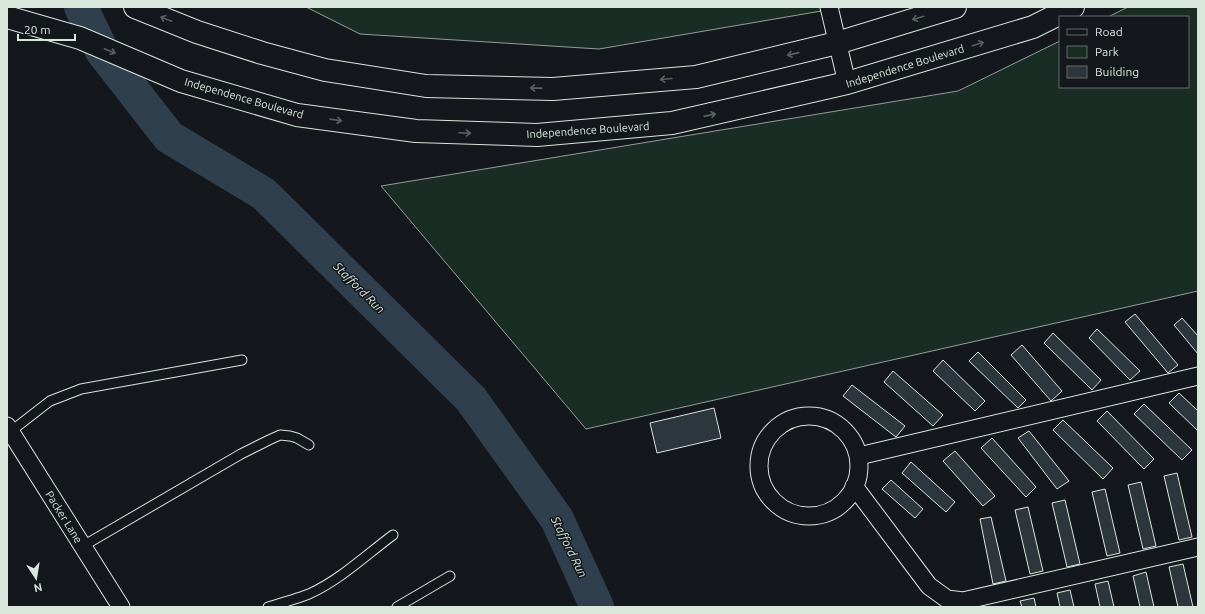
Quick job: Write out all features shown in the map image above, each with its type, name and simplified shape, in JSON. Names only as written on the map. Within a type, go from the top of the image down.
[{"type":"main road","points":[[135,7],[197,32],[262,53],[325,70],[426,86],[553,89],[696,76],[837,43],[955,7]]},
{"type":"main road","name":"Independence Boulevard","points":[[7,17],[80,38],[182,81],[297,115],[416,131],[537,135],[672,123],[847,83],[1033,27],[1074,7]]},
{"type":"street","points":[[830,7],[847,83]]},
{"type":"street","points":[[859,456],[1198,376]]},
{"type":"street","points":[[799,416],[825,418],[847,432],[859,456],[858,482],[854,486],[843,504],[820,516],[793,514],[771,500],[760,477],[761,450],[775,428],[799,416]]},
{"type":"street","name":"Packer Lane","points":[[9,429],[121,607]]},
{"type":"street","points":[[854,486],[929,586],[947,599],[963,601],[1198,547]]},
{"type":"lane","points":[[9,429],[50,401],[81,389],[242,360]]},
{"type":"lane","points":[[83,546],[241,454],[280,435],[297,438],[309,444]]},
{"type":"lane","points":[[268,607],[310,594],[328,584],[353,567],[393,535]]},
{"type":"lane","points":[[397,607],[450,576]]},
{"type":"green space","points":[[306,7],[845,7],[599,49],[360,34]]},
{"type":"green space","points":[[1128,7],[1198,7],[1198,291],[586,429],[381,186],[958,91],[1059,41],[1059,88],[1189,88],[1189,16],[1110,16]]},
{"type":"building","points":[[1135,314],[1178,365],[1168,373],[1125,322]]},
{"type":"building","points":[[1182,318],[1198,336],[1198,354],[1174,325]]},
{"type":"building","points":[[1097,329],[1140,371],[1130,380],[1089,338]]},
{"type":"building","points":[[1053,333],[1101,380],[1092,390],[1044,343]]},
{"type":"building","points":[[1022,345],[1062,391],[1051,401],[1011,355]]},
{"type":"building","points":[[978,352],[1026,400],[1018,408],[969,361]]},
{"type":"building","points":[[943,360],[985,401],[975,411],[933,371]]},
{"type":"building","points":[[893,371],[943,415],[933,426],[884,382]]},
{"type":"building","points":[[852,385],[905,426],[896,437],[843,396]]},
{"type":"building","points":[[1179,393],[1198,411],[1198,431],[1169,403]]},
{"type":"building","points":[[1144,404],[1192,450],[1182,460],[1134,414]]},
{"type":"building","points":[[714,408],[721,438],[657,453],[650,423]]},
{"type":"building","points":[[1107,411],[1154,459],[1144,469],[1097,421]]},
{"type":"building","points":[[1063,420],[1113,468],[1103,479],[1053,430]]},
{"type":"building","points":[[1029,431],[1069,481],[1057,489],[1018,438]]},
{"type":"building","points":[[992,438],[1036,487],[1026,497],[981,448]]},
{"type":"building","points":[[955,451],[995,496],[983,506],[943,461]]},
{"type":"building","points":[[911,462],[955,502],[946,512],[902,473]]},
{"type":"building","points":[[1177,473],[1192,537],[1179,540],[1164,476]]},
{"type":"building","points":[[891,480],[923,509],[915,518],[882,489]]},
{"type":"building","points":[[1141,482],[1156,546],[1143,549],[1128,485]]},
{"type":"building","points":[[1105,489],[1120,553],[1107,556],[1092,492]]},
{"type":"building","points":[[1065,500],[1080,564],[1067,567],[1052,503]]},
{"type":"building","points":[[1028,507],[1043,571],[1030,574],[1015,510]]},
{"type":"building","points":[[991,517],[1006,581],[993,584],[980,519]]},
{"type":"building","points":[[1183,564],[1193,607],[1178,607],[1169,567]]},
{"type":"building","points":[[1146,572],[1154,607],[1140,607],[1133,576]]},
{"type":"building","points":[[1108,581],[1114,607],[1100,607],[1095,584]]},
{"type":"building","points":[[1070,590],[1074,607],[1060,607],[1057,593]]},
{"type":"building","points":[[1034,598],[1036,607],[1022,607],[1020,601]]},
{"type":"waterway","name":"Stafford Run","points":[[81,7],[102,51],[169,137],[264,194],[471,399],[557,519],[597,607]]}]
